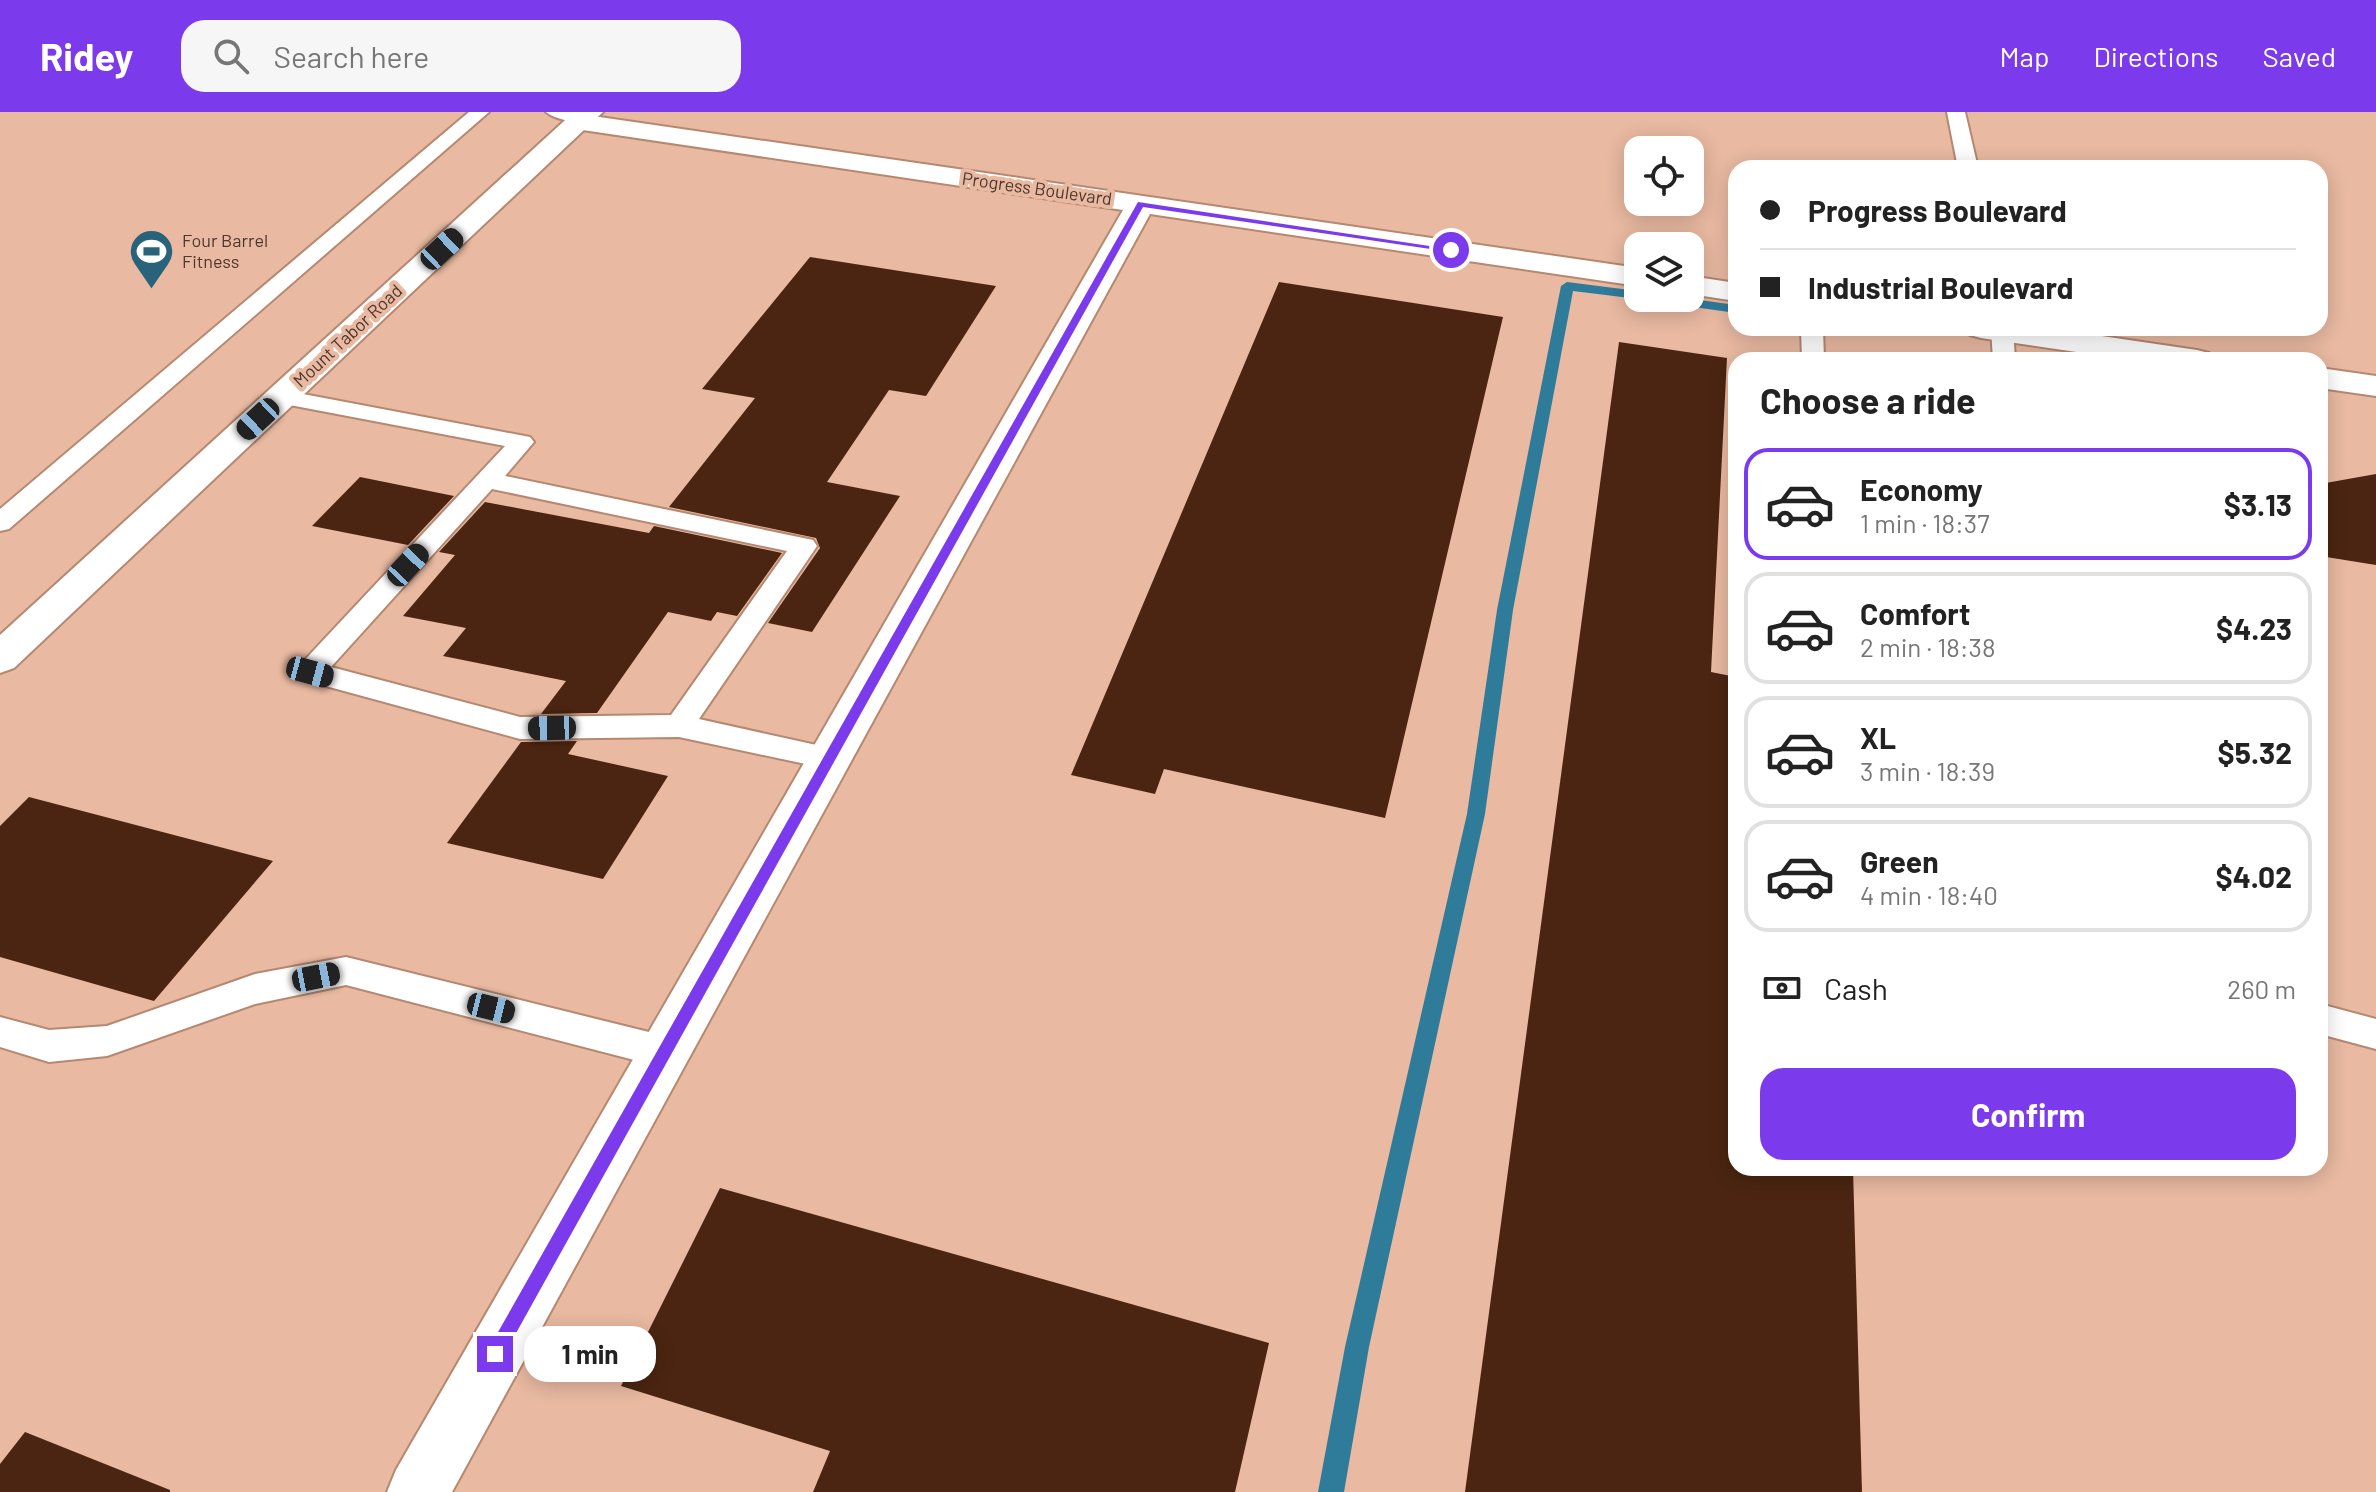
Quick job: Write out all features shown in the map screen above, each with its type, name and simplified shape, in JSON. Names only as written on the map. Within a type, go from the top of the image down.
[{"type":"street","name":"Progress Boulevard","points":[[577,116],[1624,275]]},
{"type":"street","name":"Mount Tabor Road","points":[[0,658],[282,397],[577,116]]},
{"type":"street","points":[[418,1492],[1141,204]]},
{"type":"street","points":[[1704,287],[1728,291]]},
{"type":"street","points":[[1997,337],[2127,352]]},
{"type":"street","points":[[2328,379],[2376,386]]},
{"type":"lane","points":[[0,523],[480,112]]},
{"type":"lane","points":[[1956,112],[1966,160]]},
{"type":"lane","points":[[282,397],[522,442],[310,672],[520,728],[679,726],[829,758]]},
{"type":"lane","points":[[487,480],[804,546],[679,726]]},
{"type":"lane","points":[[0,1032],[49,1046],[107,1041],[255,989],[346,971],[665,1052]]},
{"type":"lane","points":[[2328,1021],[2376,1034]]},
{"type":"building","points":[[810,257],[996,286],[926,396],[889,390],[827,482],[900,496],[812,632],[768,623],[820,548],[816,538],[669,507],[755,398],[702,389]]},
{"type":"building","points":[[1279,282],[1503,317],[1385,818],[1164,769],[1155,794],[1071,775]]},
{"type":"building","points":[[1619,342],[1727,358],[1711,672],[1728,675],[1728,1176],[1853,1176],[1862,1492],[1465,1492]]},
{"type":"building","points":[[2376,474],[2376,565],[2328,557],[2328,483]]},
{"type":"building","points":[[360,477],[454,496],[408,545],[312,526]]},
{"type":"building","points":[[485,502],[649,533],[654,526],[782,553],[737,616],[717,612],[711,621],[668,612],[597,713],[541,714],[566,681],[443,656],[466,628],[403,616],[455,555],[439,552]]},
{"type":"building","points":[[577,741],[568,754],[668,776],[603,879],[447,843],[521,742]]},
{"type":"building","points":[[29,797],[273,861],[154,1001],[0,957],[0,826]]},
{"type":"building","points":[[720,1188],[1269,1343],[1235,1492],[813,1492],[830,1451],[621,1386]]},
{"type":"building","points":[[25,1432],[170,1492],[0,1492],[0,1464]]},
{"type":"waterway","points":[[1331,1492],[1357,1347],[1476,814],[1505,610],[1567,286],[1624,293]]},
{"type":"waterway","points":[[1704,304],[1728,308]]},
{"type":"place","name":"Four Barrel Fitness","points":[[151,290]]},
{"type":"route","points":[[495,1354],[1141,204],[1451,250]]}]
